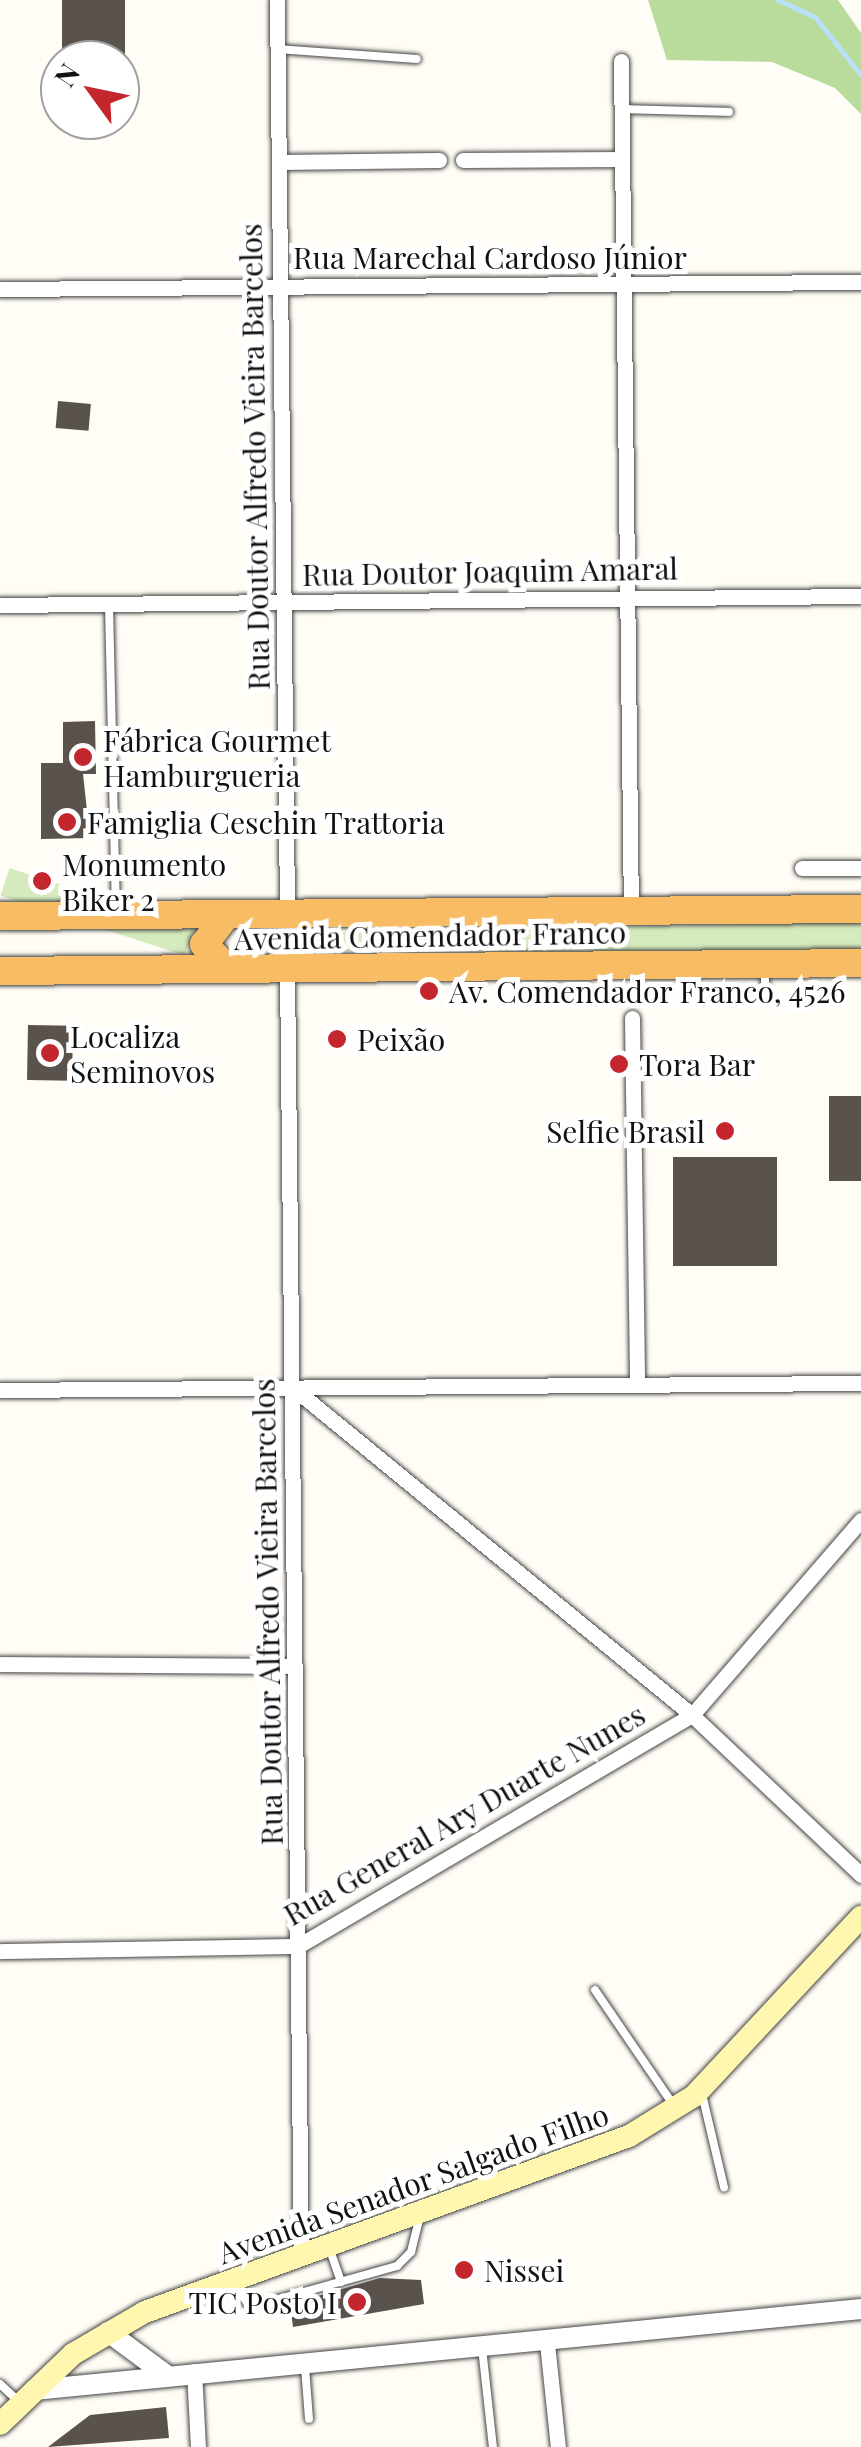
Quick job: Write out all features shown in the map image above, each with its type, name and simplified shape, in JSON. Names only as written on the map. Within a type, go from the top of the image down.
[{"type":"highway","name":"Avenida Comendador Franco","points":[[0,916],[861,909]]},
{"type":"highway","points":[[227,914],[204,944],[227,969]]},
{"type":"highway","name":"Avenida Comendador Franco","points":[[0,971],[861,963]]},
{"type":"main road","name":"Avenida Senador Salgado Filho","points":[[0,2424],[27,2397],[108,2332],[232,2281],[614,2142],[675,2108],[700,2090],[861,1918]]},
{"type":"street","name":"Rua Doutor Alfredo Vieira Barcelos","points":[[277,0],[287,914]]},
{"type":"street","points":[[622,61],[622,158],[630,283],[631,911]]},
{"type":"street","points":[[463,160],[622,158]]},
{"type":"street","points":[[279,162],[438,160]]},
{"type":"street","name":"Rua Marechal Cardoso Júnior","points":[[0,289],[861,282]]},
{"type":"street","name":"Rua Doutor Joaquim Amaral","points":[[0,605],[632,595],[861,596]]},
{"type":"street","points":[[802,868],[861,868]]},
{"type":"street","name":"Rua Doutor Alfredo Vieira Barcelos","points":[[287,968],[301,2256]]},
{"type":"street","points":[[632,1018],[636,1385]]},
{"type":"street","points":[[0,1390],[861,1383]]},
{"type":"street","points":[[292,1387],[692,1716],[861,1875]]},
{"type":"street","name":"Rua General Ary Duarte Nunes","points":[[0,1951],[298,1946],[692,1716],[861,1520]]},
{"type":"street","points":[[0,1664],[295,1666]]},
{"type":"street","points":[[27,2397],[165,2374],[547,2343],[861,2308]]},
{"type":"street","points":[[108,2332],[165,2374]]},
{"type":"street","points":[[547,2343],[558,2447]]},
{"type":"street","points":[[194,2371],[198,2447]]},
{"type":"lane","points":[[278,49],[416,58]]},
{"type":"lane","points":[[622,110],[730,112]]},
{"type":"lane","points":[[109,604],[116,915]]},
{"type":"lane","points":[[765,964],[765,996]]},
{"type":"lane","points":[[595,1990],[675,2108]]},
{"type":"lane","points":[[700,2090],[724,2187]]},
{"type":"lane","points":[[232,2281],[250,2307],[397,2266],[412,2252],[420,2214]]},
{"type":"lane","points":[[329,2246],[342,2282]]},
{"type":"lane","points":[[482,2348],[494,2447]]},
{"type":"lane","points":[[304,2362],[309,2420]]},
{"type":"lane","points":[[0,2384],[27,2397]]},
{"type":"green space","points":[[648,0],[838,0],[861,33],[861,114],[835,88],[772,62],[667,60]]},
{"type":"green space","points":[[9,868],[194,928],[185,956],[1,896]]},
{"type":"green space","points":[[861,922],[861,952],[256,951],[264,934]]},
{"type":"building","points":[[62,0],[125,0],[125,40],[62,40]]},
{"type":"building","points":[[58,401],[91,404],[89,431],[56,428]]},
{"type":"building","points":[[95,721],[96,774],[83,774],[90,838],[41,839],[41,763],[63,763],[63,722]]},
{"type":"building","name":"Localiza Seminovos","points":[[28,1025],[73,1026],[72,1081],[27,1080]]},
{"type":"building","points":[[829,1096],[861,1096],[861,1181],[829,1181]]},
{"type":"building","points":[[673,1157],[777,1157],[777,1266],[673,1266]]},
{"type":"building","name":"TIC Posto I","points":[[380,2278],[421,2280],[424,2304],[293,2327],[290,2304]]},
{"type":"building","points":[[166,2407],[169,2438],[48,2447],[90,2415]]},
{"type":"waterway","points":[[778,0],[815,17],[861,75]]},
{"type":"place","name":"Fábrica Gourmet Hamburgueria","points":[[83,757]]},
{"type":"place","name":"Famiglia Ceschin Trattoria","points":[[67,822]]},
{"type":"place","name":"Monumento Biker 2","points":[[42,881]]},
{"type":"place","name":"Av. Comendador Franco, 4526","points":[[429,991]]},
{"type":"place","name":"Peixão","points":[[337,1039]]},
{"type":"place","name":"Localiza Seminovos","points":[[50,1053]]},
{"type":"place","name":"Tora Bar","points":[[619,1064]]},
{"type":"place","name":"Selfie Brasil","points":[[725,1131]]},
{"type":"place","name":"Nissei","points":[[464,2270]]},
{"type":"place","name":"TIC Posto I","points":[[357,2302]]}]
